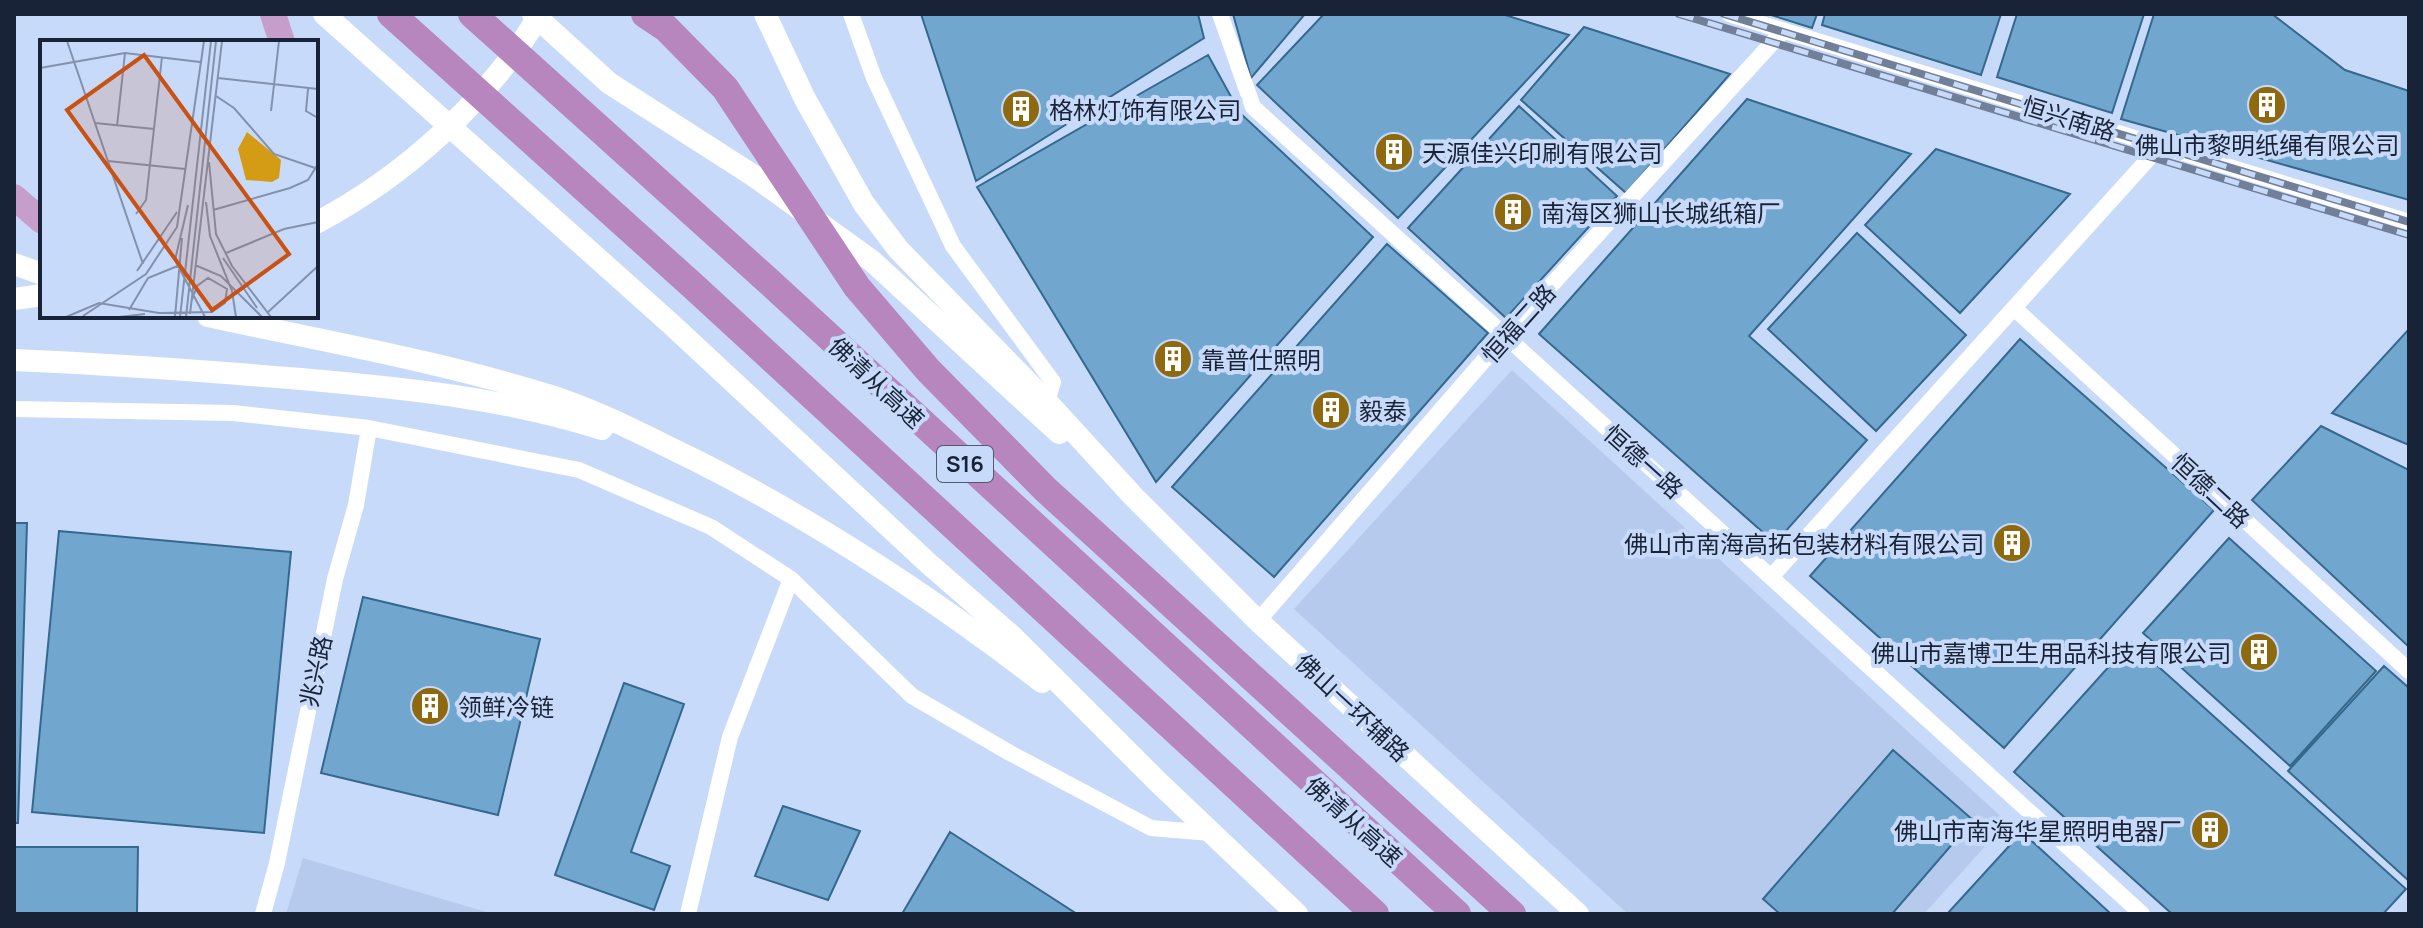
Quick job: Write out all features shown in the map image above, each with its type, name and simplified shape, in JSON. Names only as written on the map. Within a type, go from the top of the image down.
[{"type":"highway","points":[[273,14],[281,40]]},
{"type":"highway","name":"S16","points":[[391,14],[692,285],[1375,914]]},
{"type":"highway","name":"佛清从高速","points":[[472,14],[765,278],[1457,914]]},
{"type":"highway","points":[[645,14],[666,28],[725,88],[857,287],[928,370],[1045,489],[1512,914]]},
{"type":"highway","points":[[14,197],[40,219]]},
{"type":"main road","points":[[324,14],[671,324],[897,535],[1012,636],[1297,914]]},
{"type":"main road","points":[[533,14],[609,83],[754,176],[872,261],[1035,413],[1133,496]]},
{"type":"main road","points":[[318,222],[371,190],[446,128],[501,70],[540,14]]},
{"type":"main road","points":[[765,14],[805,99],[864,204],[898,249],[1047,402],[1133,496]]},
{"type":"main road","points":[[14,264],[40,273]]},
{"type":"main road","points":[[14,299],[40,295]]},
{"type":"main road","points":[[217,318],[489,379],[612,419],[734,479],[933,600],[1121,743]]},
{"type":"main road","points":[[14,360],[203,371],[440,394],[556,416],[694,460]]},
{"type":"main road","name":"佛山一环辅路","points":[[1133,496],[1258,621],[1578,914]]},
{"type":"street","points":[[851,14],[874,78],[953,246],[1053,382],[1047,402]]},
{"type":"street","name":"恒德一路","points":[[1220,14],[1253,107],[2142,914]]},
{"type":"street","name":"恒兴南路","points":[[1729,14],[2409,222]]},
{"type":"street","name":"恒福二路","points":[[1258,621],[1505,336],[1783,31]]},
{"type":"street","points":[[1771,577],[2160,146]]},
{"type":"street","name":"恒德二路","points":[[2014,308],[2409,671]]},
{"type":"street","points":[[14,409],[233,413],[369,428],[579,470],[711,527],[791,579],[912,696],[1010,753],[1151,828],[1211,833]]},
{"type":"street","name":"兆兴路","points":[[263,914],[277,863],[335,579],[356,505],[369,428]]},
{"type":"street","points":[[688,914],[730,737],[791,579]]},
{"type":"shaded area","points":[[1512,370],[2007,822],[1924,914],[1628,914],[1294,609]]},
{"type":"shaded area","points":[[303,858],[493,914],[286,914]]},
{"type":"building","name":"格林灯饰有限公司","points":[[921,14],[1198,14],[1204,38],[976,181]]},
{"type":"building","points":[[1233,14],[1305,14],[1251,78]]},
{"type":"building","name":"天源佳兴印刷有限公司","points":[[1324,14],[1502,14],[1569,35],[1398,218],[1257,85]]},
{"type":"building","points":[[1768,14],[1817,14],[1812,28]]},
{"type":"building","points":[[1825,14],[2001,14],[1981,75],[1822,25]]},
{"type":"building","points":[[2017,14],[2144,14],[2112,113],[1997,77]]},
{"type":"building","name":"佛山市黎明纸绳有限公司","points":[[2154,14],[2272,14],[2345,70],[2409,91],[2409,200],[2121,119]]},
{"type":"building","points":[[1584,27],[1730,74],[1626,193],[1521,100]]},
{"type":"building","name":"靠普仕照明","points":[[1208,55],[1240,113],[1373,237],[1156,482],[977,187]]},
{"type":"building","points":[[1747,99],[1911,154],[1749,336],[1867,440],[1775,543],[1539,334]]},
{"type":"building","name":"南海区狮山长城纸箱厂","points":[[1519,106],[1617,196],[1506,318],[1408,228]]},
{"type":"building","points":[[1936,149],[2070,194],[1960,313],[1865,225]]},
{"type":"building","points":[[1857,233],[1966,335],[1876,431],[1768,329]]},
{"type":"building","name":"毅泰","points":[[1387,244],[1488,333],[1274,577],[1172,487]]},
{"type":"building","points":[[2409,329],[2409,445],[2332,413]]},
{"type":"building","name":"佛山市南海高拓包装材料有限公司","points":[[2020,339],[2214,510],[2004,748],[1810,576]]},
{"type":"building","points":[[2321,426],[2409,470],[2409,647],[2252,500]]},
{"type":"building","points":[[14,523],[27,523],[18,823],[14,823]]},
{"type":"building","points":[[59,531],[291,552],[264,833],[32,812]]},
{"type":"building","name":"佛山市嘉博卫生用品科技有限公司","points":[[2229,538],[2376,671],[2290,766],[2143,633]]},
{"type":"building","name":"领鲜冷链","points":[[363,597],[540,639],[498,815],[321,773]]},
{"type":"building","name":"佛山市南海华星照明电器厂","points":[[2131,642],[2406,889],[2383,914],[2172,914],[2014,772]]},
{"type":"building","points":[[2384,666],[2409,688],[2409,881],[2288,771]]},
{"type":"building","points":[[624,683],[684,704],[631,852],[670,866],[654,910],[555,875]]},
{"type":"building","points":[[1893,750],[1973,820],[1892,914],[1780,914],[1763,899]]},
{"type":"building","points":[[783,806],[860,831],[828,900],[755,876]]},
{"type":"building","points":[[950,832],[1077,914],[902,914]]},
{"type":"building","points":[[2022,832],[2111,914],[1947,914]]},
{"type":"building","points":[[14,847],[138,847],[137,914],[14,914]]},
{"type":"railway","points":[[1679,14],[2409,235]]},
{"type":"railway","points":[[1724,14],[2409,222]]},
{"type":"place","name":"佛山市黎明纸绳有限公司","points":[[2267,105]]},
{"type":"place","name":"格林灯饰有限公司","points":[[1021,109]]},
{"type":"place","name":"天源佳兴印刷有限公司","points":[[1394,152]]},
{"type":"place","name":"南海区狮山长城纸箱厂","points":[[1513,212]]},
{"type":"place","name":"靠普仕照明","points":[[1173,359]]},
{"type":"place","name":"毅泰","points":[[1331,410]]},
{"type":"place","name":"佛山市南海高拓包装材料有限公司","points":[[2012,543]]},
{"type":"place","name":"佛山市嘉博卫生用品科技有限公司","points":[[2259,652]]},
{"type":"place","name":"领鲜冷链","points":[[430,706]]},
{"type":"place","name":"佛山市南海华星照明电器厂","points":[[2210,830]]}]
